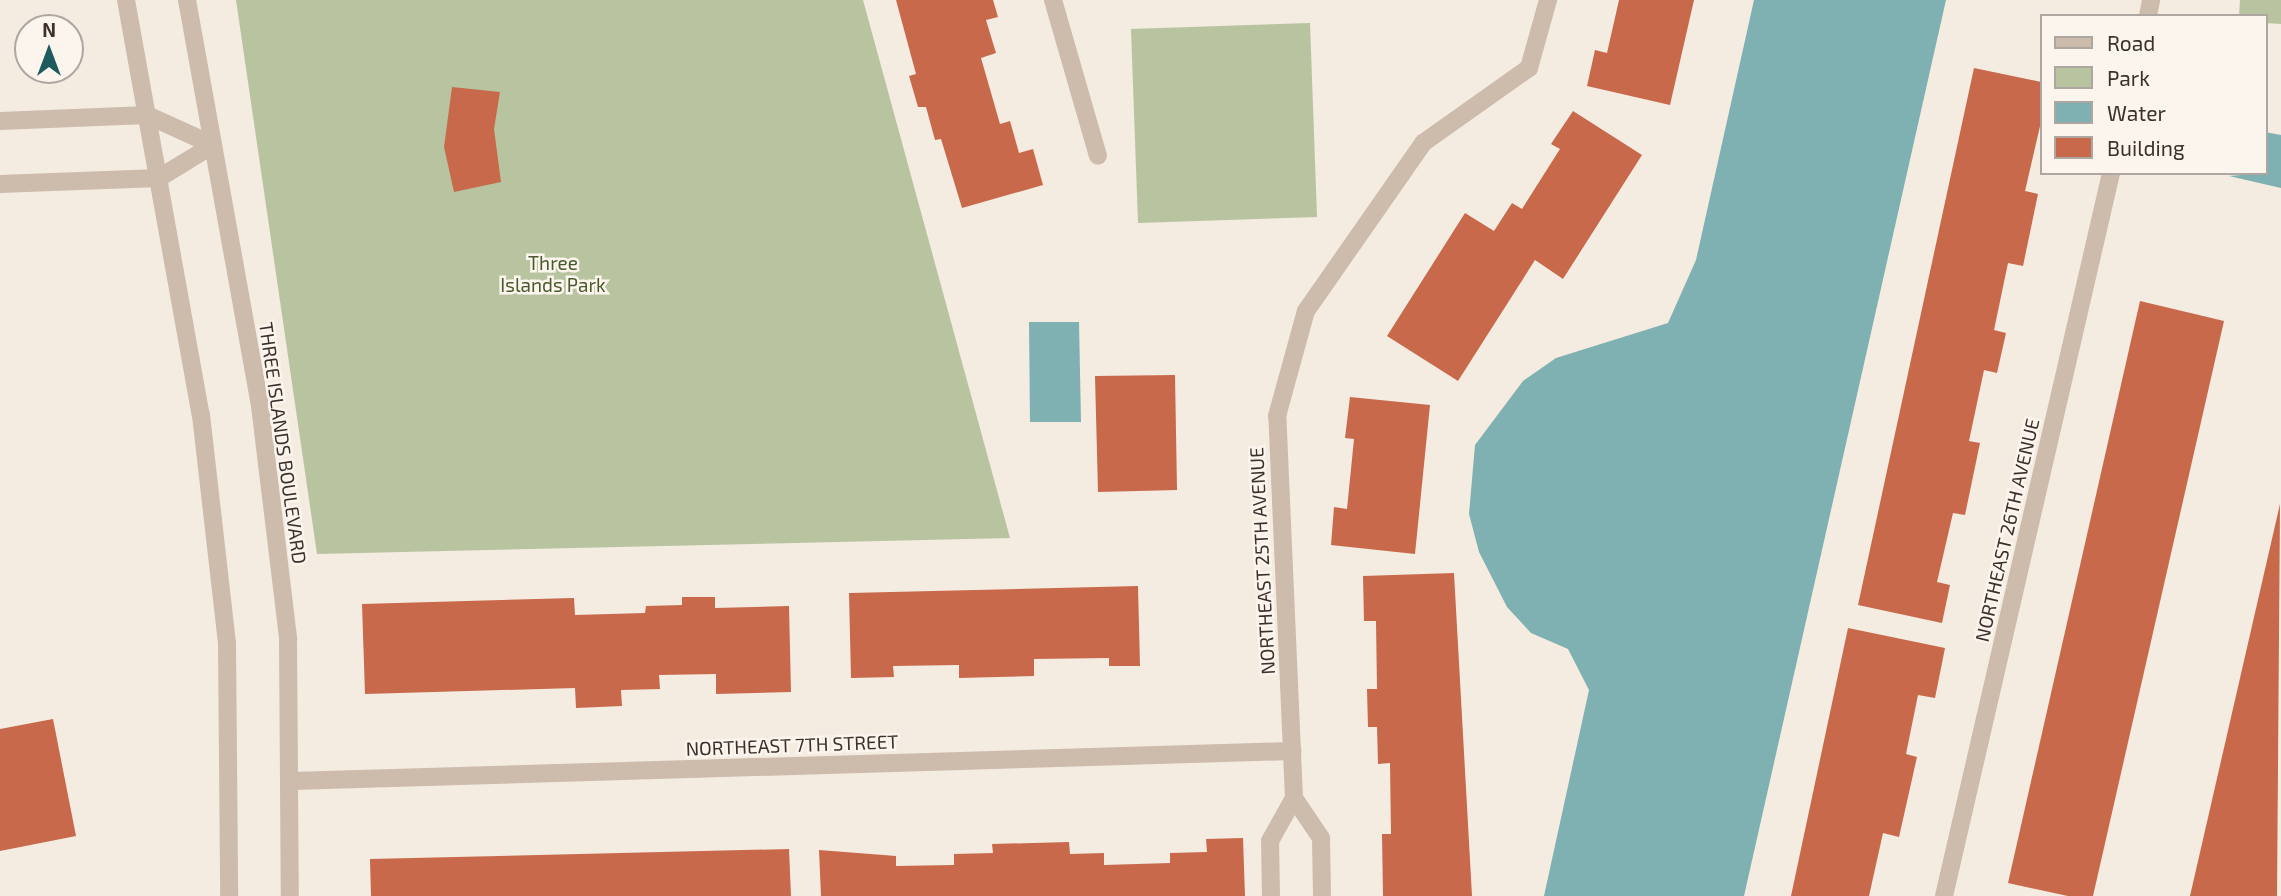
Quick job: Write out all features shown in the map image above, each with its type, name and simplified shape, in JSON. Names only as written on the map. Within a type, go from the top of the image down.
[{"type":"street","points":[[126,0],[201,415],[227,644],[229,896]]},
{"type":"street","name":"THREE ISLANDS BOULEVARD","points":[[187,0],[261,420],[288,639],[292,780],[290,896]]},
{"type":"street","points":[[1053,0],[1098,156]]},
{"type":"street","name":"NORTHEAST 25TH AVENUE","points":[[1294,798],[1277,416],[1306,311],[1423,143],[1529,68],[1548,0]]},
{"type":"street","points":[[0,121],[147,115],[213,145]]},
{"type":"street","points":[[0,184],[159,178],[213,145]]},
{"type":"street","name":"NORTHEAST 26TH AVENUE","points":[[1944,896],[2111,175]]},
{"type":"street","name":"NORTHEAST 7TH STREET","points":[[292,780],[1293,751]]},
{"type":"street","points":[[1271,896],[1270,841],[1294,798],[1321,838],[1322,896]]},
{"type":"green space","name":"Three Islands Park","points":[[236,0],[863,0],[1010,538],[317,554]]},
{"type":"green space","points":[[2240,0],[2281,0],[2281,24],[2267,23],[2267,14],[2239,14]]},
{"type":"green space","points":[[1310,23],[1317,217],[1138,223],[1131,29]]},
{"type":"water","points":[[1754,0],[1946,0],[1744,896],[1544,896],[1589,690],[1568,649],[1531,633],[1507,607],[1479,552],[1469,514],[1475,445],[1523,381],[1556,358],[1668,323],[1696,260]]},
{"type":"water","points":[[2267,132],[2281,135],[2281,188],[2229,176],[2267,175]]},
{"type":"water","points":[[1029,322],[1079,322],[1081,422],[1030,422]]},
{"type":"building","points":[[896,0],[993,0],[998,17],[986,20],[996,53],[981,58],[1000,124],[1010,121],[1019,153],[1033,149],[1043,185],[962,208],[941,139],[935,140],[926,107],[918,107],[909,76],[916,74]]},
{"type":"building","points":[[1619,0],[1694,0],[1670,105],[1587,86],[1595,50],[1607,53]]},
{"type":"building","points":[[1974,68],[2039,82],[2039,131],[2025,191],[2038,194],[2023,266],[2008,263],[1994,330],[2006,333],[1997,373],[1984,370],[1969,441],[1980,443],[1965,515],[1953,513],[1937,582],[1950,585],[1942,623],[1858,605]]},
{"type":"building","points":[[452,87],[500,92],[494,129],[501,182],[454,192],[444,147]]},
{"type":"building","points":[[1573,111],[1642,155],[1563,279],[1535,260],[1458,381],[1387,336],[1465,213],[1494,231],[1512,203],[1522,209],[1560,149],[1551,144]]},
{"type":"building","points":[[2140,301],[2224,321],[2093,896],[2068,896],[2008,883]]},
{"type":"building","points":[[1175,375],[1177,490],[1098,492],[1095,376]]},
{"type":"building","points":[[1350,397],[1430,405],[1415,554],[1331,545],[1334,507],[1347,509],[1354,439],[1345,438]]},
{"type":"building","points":[[2280,504],[2277,896],[2190,896]]},
{"type":"building","points":[[1454,573],[1472,896],[1383,896],[1382,834],[1391,834],[1390,763],[1378,764],[1377,727],[1368,727],[1367,689],[1377,689],[1376,621],[1364,621],[1363,576]]},
{"type":"building","points":[[1138,586],[1140,666],[1109,666],[1109,658],[1034,659],[1034,676],[959,678],[959,665],[893,666],[894,677],[851,678],[849,593]]},
{"type":"building","points":[[682,597],[715,597],[715,608],[789,606],[791,692],[716,694],[716,674],[659,675],[660,689],[621,690],[622,706],[576,708],[575,688],[365,694],[362,604],[574,598],[575,615],[645,613],[646,606],[682,605]]},
{"type":"building","points":[[1848,628],[1945,648],[1935,698],[1918,695],[1906,754],[1917,757],[1899,837],[1883,833],[1869,896],[1791,896]]},
{"type":"building","points":[[53,719],[76,836],[0,851],[0,729]]},
{"type":"building","points":[[1243,838],[1245,896],[821,896],[819,850],[896,856],[896,866],[954,865],[954,854],[993,853],[992,844],[1069,842],[1070,854],[1104,853],[1104,865],[1170,863],[1170,853],[1207,852],[1206,839]]},
{"type":"building","points":[[789,849],[791,896],[371,896],[370,859]]}]
